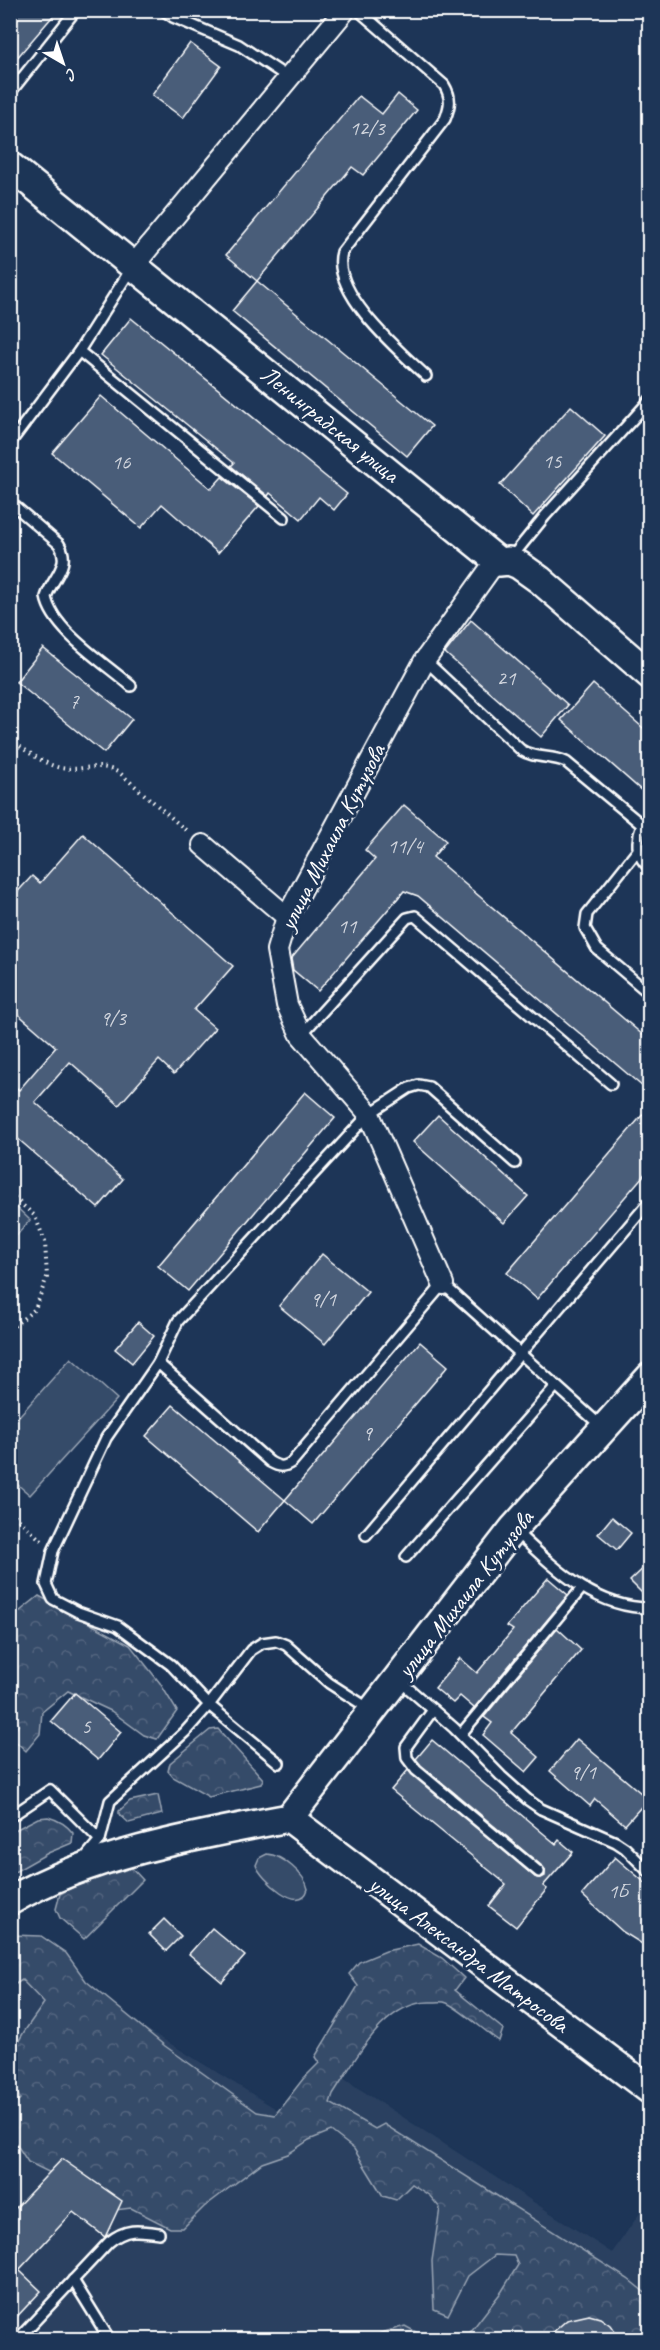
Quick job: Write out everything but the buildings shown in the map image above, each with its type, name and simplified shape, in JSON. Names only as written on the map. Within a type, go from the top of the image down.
[{"type":"street","points":[[134,265],[345,10]]},
{"type":"street","name":"Ленинградская улица","points":[[10,166],[504,561],[519,565],[540,580],[650,675]]},
{"type":"street","name":"улица Михаила Кутузова","points":[[443,1284],[369,1114],[301,1035],[287,1005],[277,950],[288,917],[425,660],[490,569],[504,561]]},
{"type":"street","points":[[203,845],[288,917]]},
{"type":"street","name":"улица Михаила Кутузова","points":[[289,1818],[513,1529],[650,1377]]},
{"type":"street","points":[[10,1901],[77,1868],[203,1834],[289,1818]]},
{"type":"street","name":"улица Александра Матросова","points":[[289,1818],[650,2090]]},
{"type":"lane","points":[[10,93],[76,10]]},
{"type":"lane","points":[[163,10],[173,17],[239,45],[289,78]]},
{"type":"lane","points":[[358,10],[444,85],[449,93],[450,104],[445,119],[342,252],[340,260],[345,280],[365,315],[377,330],[426,376]]},
{"type":"lane","points":[[10,443],[79,351],[134,265]]},
{"type":"lane","points":[[79,351],[284,518]]},
{"type":"lane","points":[[504,561],[650,400]]},
{"type":"lane","points":[[10,502],[59,544],[64,552],[61,570],[46,597],[49,612],[60,627],[131,686]]},
{"type":"lane","points":[[425,660],[521,750],[528,755],[547,756],[566,762],[641,824]]},
{"type":"lane","points":[[650,814],[641,824],[637,840],[638,850],[644,864],[650,868]]},
{"type":"lane","points":[[638,850],[587,914],[585,928],[597,949],[650,994]]},
{"type":"lane","points":[[301,1035],[407,918],[415,916],[611,1084]]},
{"type":"lane","points":[[279,1762],[209,1704],[171,1665],[118,1626],[78,1612],[53,1599],[46,1584],[53,1551],[106,1438],[158,1363],[178,1321],[369,1114],[409,1088],[419,1085],[429,1087],[514,1163]]},
{"type":"lane","points":[[366,1535],[650,1201]]},
{"type":"lane","points":[[158,1363],[270,1462],[278,1467],[285,1467],[292,1462],[443,1284],[604,1428]]},
{"type":"lane","points":[[406,1557],[556,1386]]},
{"type":"lane","points":[[513,1529],[568,1579],[582,1588],[626,1607],[650,1608]]},
{"type":"lane","points":[[461,1734],[582,1588]]},
{"type":"lane","points":[[77,1868],[100,1840],[110,1801],[185,1732],[251,1650],[262,1643],[276,1641],[286,1645],[329,1683],[373,1711]]},
{"type":"lane","points":[[398,1679],[461,1734],[501,1776],[528,1800],[542,1809],[616,1842],[650,1873]]},
{"type":"lane","points":[[433,1710],[406,1747],[407,1758],[539,1872]]},
{"type":"lane","points":[[10,1818],[50,1790],[100,1840]]},
{"type":"lane","points":[[17,2340],[121,2233],[140,2231],[159,2233]]},
{"type":"lane","points":[[73,2280],[110,2340]]},
{"type":"path","points":[[10,740],[51,765],[62,768],[98,766],[110,768],[121,774],[203,845]]},
{"type":"path","points":[[10,1194],[35,1216],[45,1242],[47,1277],[35,1309],[10,1329]]},
{"type":"path","points":[[10,1511],[53,1551]]},
{"type":"shaded area","points":[[10,1945],[299,2123],[338,2075],[612,2253],[649,2200],[649,2339],[11,2339]]},
{"type":"green space","points":[[11,1202],[30,1220],[11,1242]]},
{"type":"green space","points":[[71,1358],[117,1399],[30,1495],[11,1479],[11,1425]]},
{"type":"green space","points":[[39,1596],[130,1645],[160,1683],[177,1711],[157,1739],[144,1735],[111,1711],[68,1691],[42,1712],[40,1734],[26,1751],[11,1737],[19,1724],[11,1715],[10,1619]]},
{"type":"green space","points":[[218,1729],[263,1779],[261,1784],[209,1797],[173,1777],[168,1771],[170,1763],[210,1730]]},
{"type":"green space","points":[[158,1795],[162,1814],[129,1823],[119,1814],[119,1811],[130,1801]]},
{"type":"green space","points":[[48,1817],[62,1823],[73,1833],[72,1843],[48,1853],[11,1874],[11,1832],[38,1818]]},
{"type":"green space","points":[[267,1854],[286,1862],[298,1872],[308,1889],[304,1896],[289,1897],[265,1878],[256,1865],[259,1858]]},
{"type":"green space","points":[[130,1866],[143,1880],[84,1939],[60,1918],[56,1909],[60,1894],[75,1886]]},
{"type":"green space","points":[[11,1935],[41,1936],[66,1953],[86,1981],[165,2046],[257,2112],[275,2115],[303,2079],[319,2063],[315,2057],[358,1986],[349,1974],[359,1962],[386,1951],[418,1944],[442,1958],[464,1978],[455,1990],[503,2029],[499,2041],[447,2003],[416,2004],[400,2010],[374,2034],[352,2064],[333,2094],[330,2103],[375,2129],[384,2124],[628,2279],[649,2296],[649,2339],[368,2339],[405,2326],[425,2337],[468,2335],[502,2291],[518,2265],[514,2256],[495,2255],[468,2276],[448,2315],[434,2309],[432,2261],[440,2208],[430,2196],[412,2184],[396,2200],[383,2196],[354,2149],[331,2131],[309,2140],[288,2154],[262,2163],[204,2207],[183,2228],[170,2228],[131,2208],[107,2211],[77,2186],[28,2162],[11,2136],[11,2108],[20,2099],[14,2084],[12,2059],[21,2038],[44,2003],[22,1980],[11,1987]]}]
